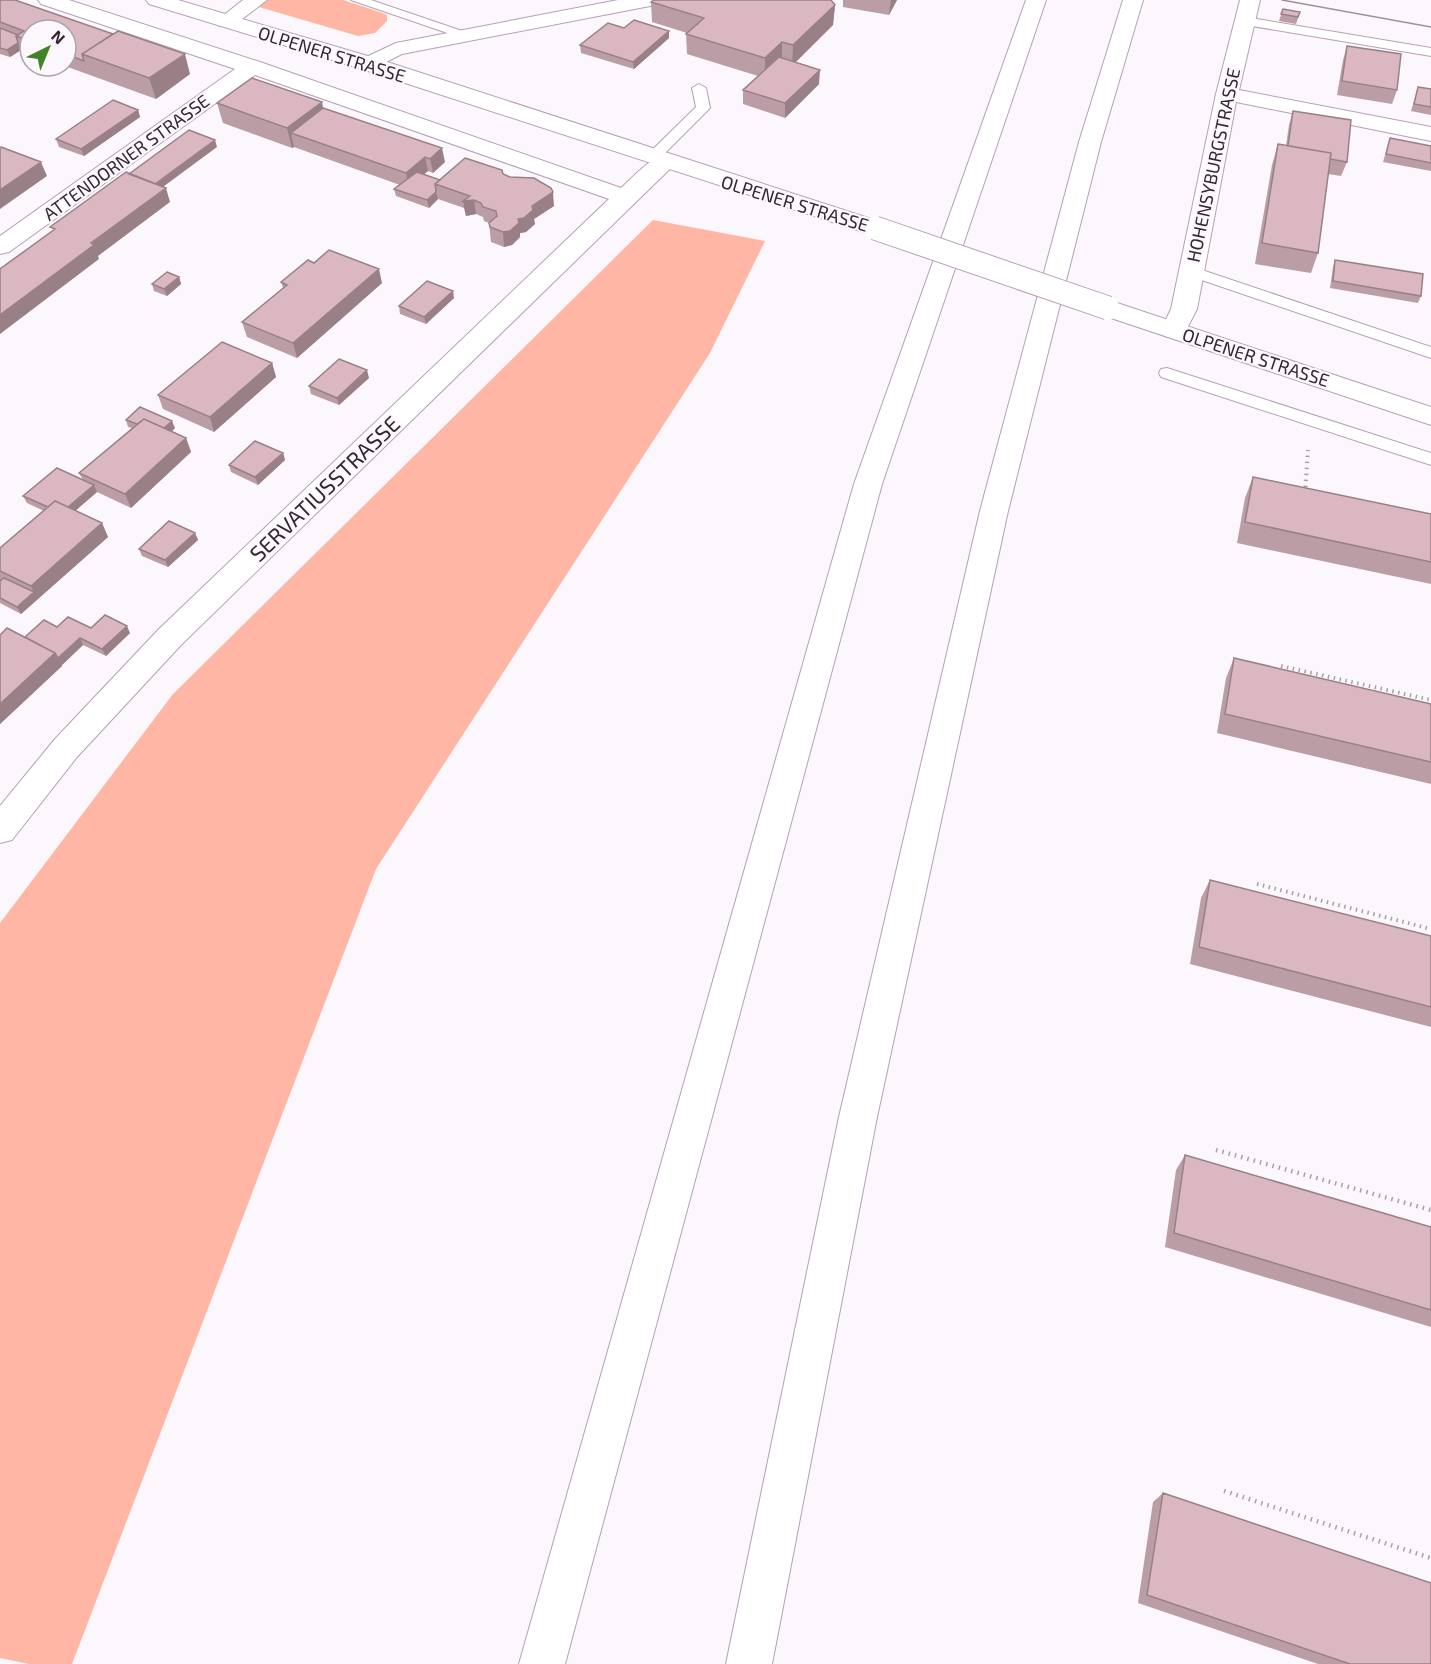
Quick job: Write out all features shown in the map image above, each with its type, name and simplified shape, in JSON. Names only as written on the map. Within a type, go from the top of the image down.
[{"type":"main road","name":"OLPENER STRASSE","points":[[48,0],[252,67],[625,197]]},
{"type":"main road","name":"OLPENER STRASSE","points":[[156,0],[370,64],[659,160],[875,228],[1431,416]]},
{"type":"main road","points":[[226,22],[257,0]]},
{"type":"main road","points":[[370,64],[396,49],[650,0]]},
{"type":"main road","points":[[542,1664],[868,484],[1036,0]]},
{"type":"main road","points":[[749,1664],[858,1117],[994,511],[1090,142],[1133,0]]},
{"type":"main road","name":"HOHENSYBURGSTRASSE","points":[[1174,330],[1184,309],[1227,94],[1248,11]]},
{"type":"main road","name":"ATTENDORNER STRASSE","points":[[0,247],[252,67]]},
{"type":"main road","points":[[1227,94],[1431,134]]},
{"type":"main road","name":"SERVATIUSSTRASSE","points":[[0,830],[66,748],[170,637],[625,197],[659,160]]},
{"type":"lane","points":[[358,0],[467,35]]},
{"type":"lane","points":[[1248,11],[1431,52]]},
{"type":"lane","points":[[659,160],[704,108],[699,88]]},
{"type":"lane","points":[[1190,271],[1431,353]]},
{"type":"lane","points":[[1167,374],[1431,459]]},
{"type":"path","points":[[1304,499],[1308,446],[1317,421]]},
{"type":"path","points":[[1281,666],[1431,700]]},
{"type":"path","points":[[1257,884],[1431,929]]},
{"type":"path","points":[[1216,1150],[1431,1210]]},
{"type":"path","points":[[1224,1491],[1431,1558]]},
{"type":"shaded area","points":[[268,0],[343,0],[383,13],[387,15],[387,21],[375,33],[358,36],[259,7]]},
{"type":"shaded area","points":[[653,220],[765,241],[710,353],[376,869],[72,1664],[29,1664],[0,1658],[0,923],[173,694]]},
{"type":"building","points":[[0,0],[15,0],[67,18],[18,18],[18,29],[0,22]]},
{"type":"building","points":[[654,0],[831,0],[835,5],[793,45],[782,42],[765,58],[686,34],[704,18],[651,2]]},
{"type":"building","points":[[1283,9],[1300,12],[1298,17],[1281,14]]},
{"type":"building","points":[[634,20],[669,31],[633,62],[580,45],[608,23],[624,28]]},
{"type":"building","points":[[78,22],[113,34],[82,54],[84,61],[78,59]]},
{"type":"building","points":[[0,28],[18,35],[16,36],[18,43],[7,50],[0,48]]},
{"type":"building","points":[[118,31],[185,54],[149,78],[82,54]]},
{"type":"building","points":[[1347,46],[1401,54],[1397,90],[1342,81]]},
{"type":"building","points":[[779,57],[820,70],[785,103],[743,90]]},
{"type":"building","points":[[252,78],[322,102],[287,128],[217,103]]},
{"type":"building","points":[[1418,87],[1431,89],[1431,107],[1414,104]]},
{"type":"building","points":[[113,100],[138,110],[81,149],[56,139]]},
{"type":"building","points":[[323,108],[442,148],[430,159],[425,157],[406,173],[291,133]]},
{"type":"building","points":[[1293,111],[1351,120],[1347,162],[1330,159],[1331,153],[1288,146]]},
{"type":"building","points":[[189,130],[215,140],[155,184],[129,174]]},
{"type":"building","points":[[1390,138],[1431,146],[1431,163],[1386,154]]},
{"type":"building","points":[[1278,144],[1331,153],[1318,253],[1262,243]]},
{"type":"building","points":[[0,148],[41,162],[0,190]]},
{"type":"building","points":[[465,158],[502,170],[503,174],[510,177],[534,178],[551,188],[553,192],[532,206],[533,210],[524,218],[518,219],[519,223],[510,231],[503,232],[490,227],[489,223],[497,216],[496,211],[483,207],[481,203],[474,200],[463,201],[470,196],[435,184]]},
{"type":"building","points":[[126,172],[166,188],[91,243],[94,245],[0,315],[0,269],[55,229],[50,227]]},
{"type":"building","points":[[417,172],[440,180],[435,184],[436,192],[427,200],[394,189]]},
{"type":"building","points":[[329,250],[379,269],[293,343],[242,322],[287,285],[281,282],[308,260],[314,263]]},
{"type":"building","points":[[1335,260],[1423,274],[1421,296],[1333,281]]},
{"type":"building","points":[[167,272],[179,277],[164,289],[152,284]]},
{"type":"building","points":[[427,281],[453,291],[424,317],[399,306]]},
{"type":"building","points":[[222,342],[272,363],[210,417],[158,395]]},
{"type":"building","points":[[339,359],[367,370],[337,398],[309,386]]},
{"type":"building","points":[[140,407],[172,421],[164,428],[144,419],[137,424],[126,420]]},
{"type":"building","points":[[144,419],[186,438],[125,494],[79,473]]},
{"type":"building","points":[[255,441],[283,453],[255,477],[229,465]]},
{"type":"building","points":[[57,468],[94,485],[68,507],[55,501],[48,507],[23,496]]},
{"type":"building","points":[[1253,477],[1431,514],[1431,562],[1245,522]]},
{"type":"building","points":[[55,501],[102,523],[31,586],[0,571],[0,548]]},
{"type":"building","points":[[169,521],[195,533],[165,560],[139,549]]},
{"type":"building","points":[[4,578],[34,592],[17,607],[0,598],[0,581]]},
{"type":"building","points":[[105,615],[127,626],[102,649],[80,638],[58,658],[55,653],[25,637],[44,620],[57,627],[68,617],[91,628]]},
{"type":"building","points":[[7,628],[55,653],[0,704],[0,635]]},
{"type":"building","points":[[1234,658],[1431,704],[1431,762],[1225,714]]},
{"type":"building","points":[[1210,880],[1431,936],[1431,1007],[1199,947]]},
{"type":"building","points":[[1185,1155],[1431,1227],[1431,1310],[1174,1233]]},
{"type":"building","points":[[1163,1493],[1431,1583],[1431,1664],[1350,1664],[1147,1595]]},
{"type":"tram line","points":[[1282,0],[1431,27]]}]
